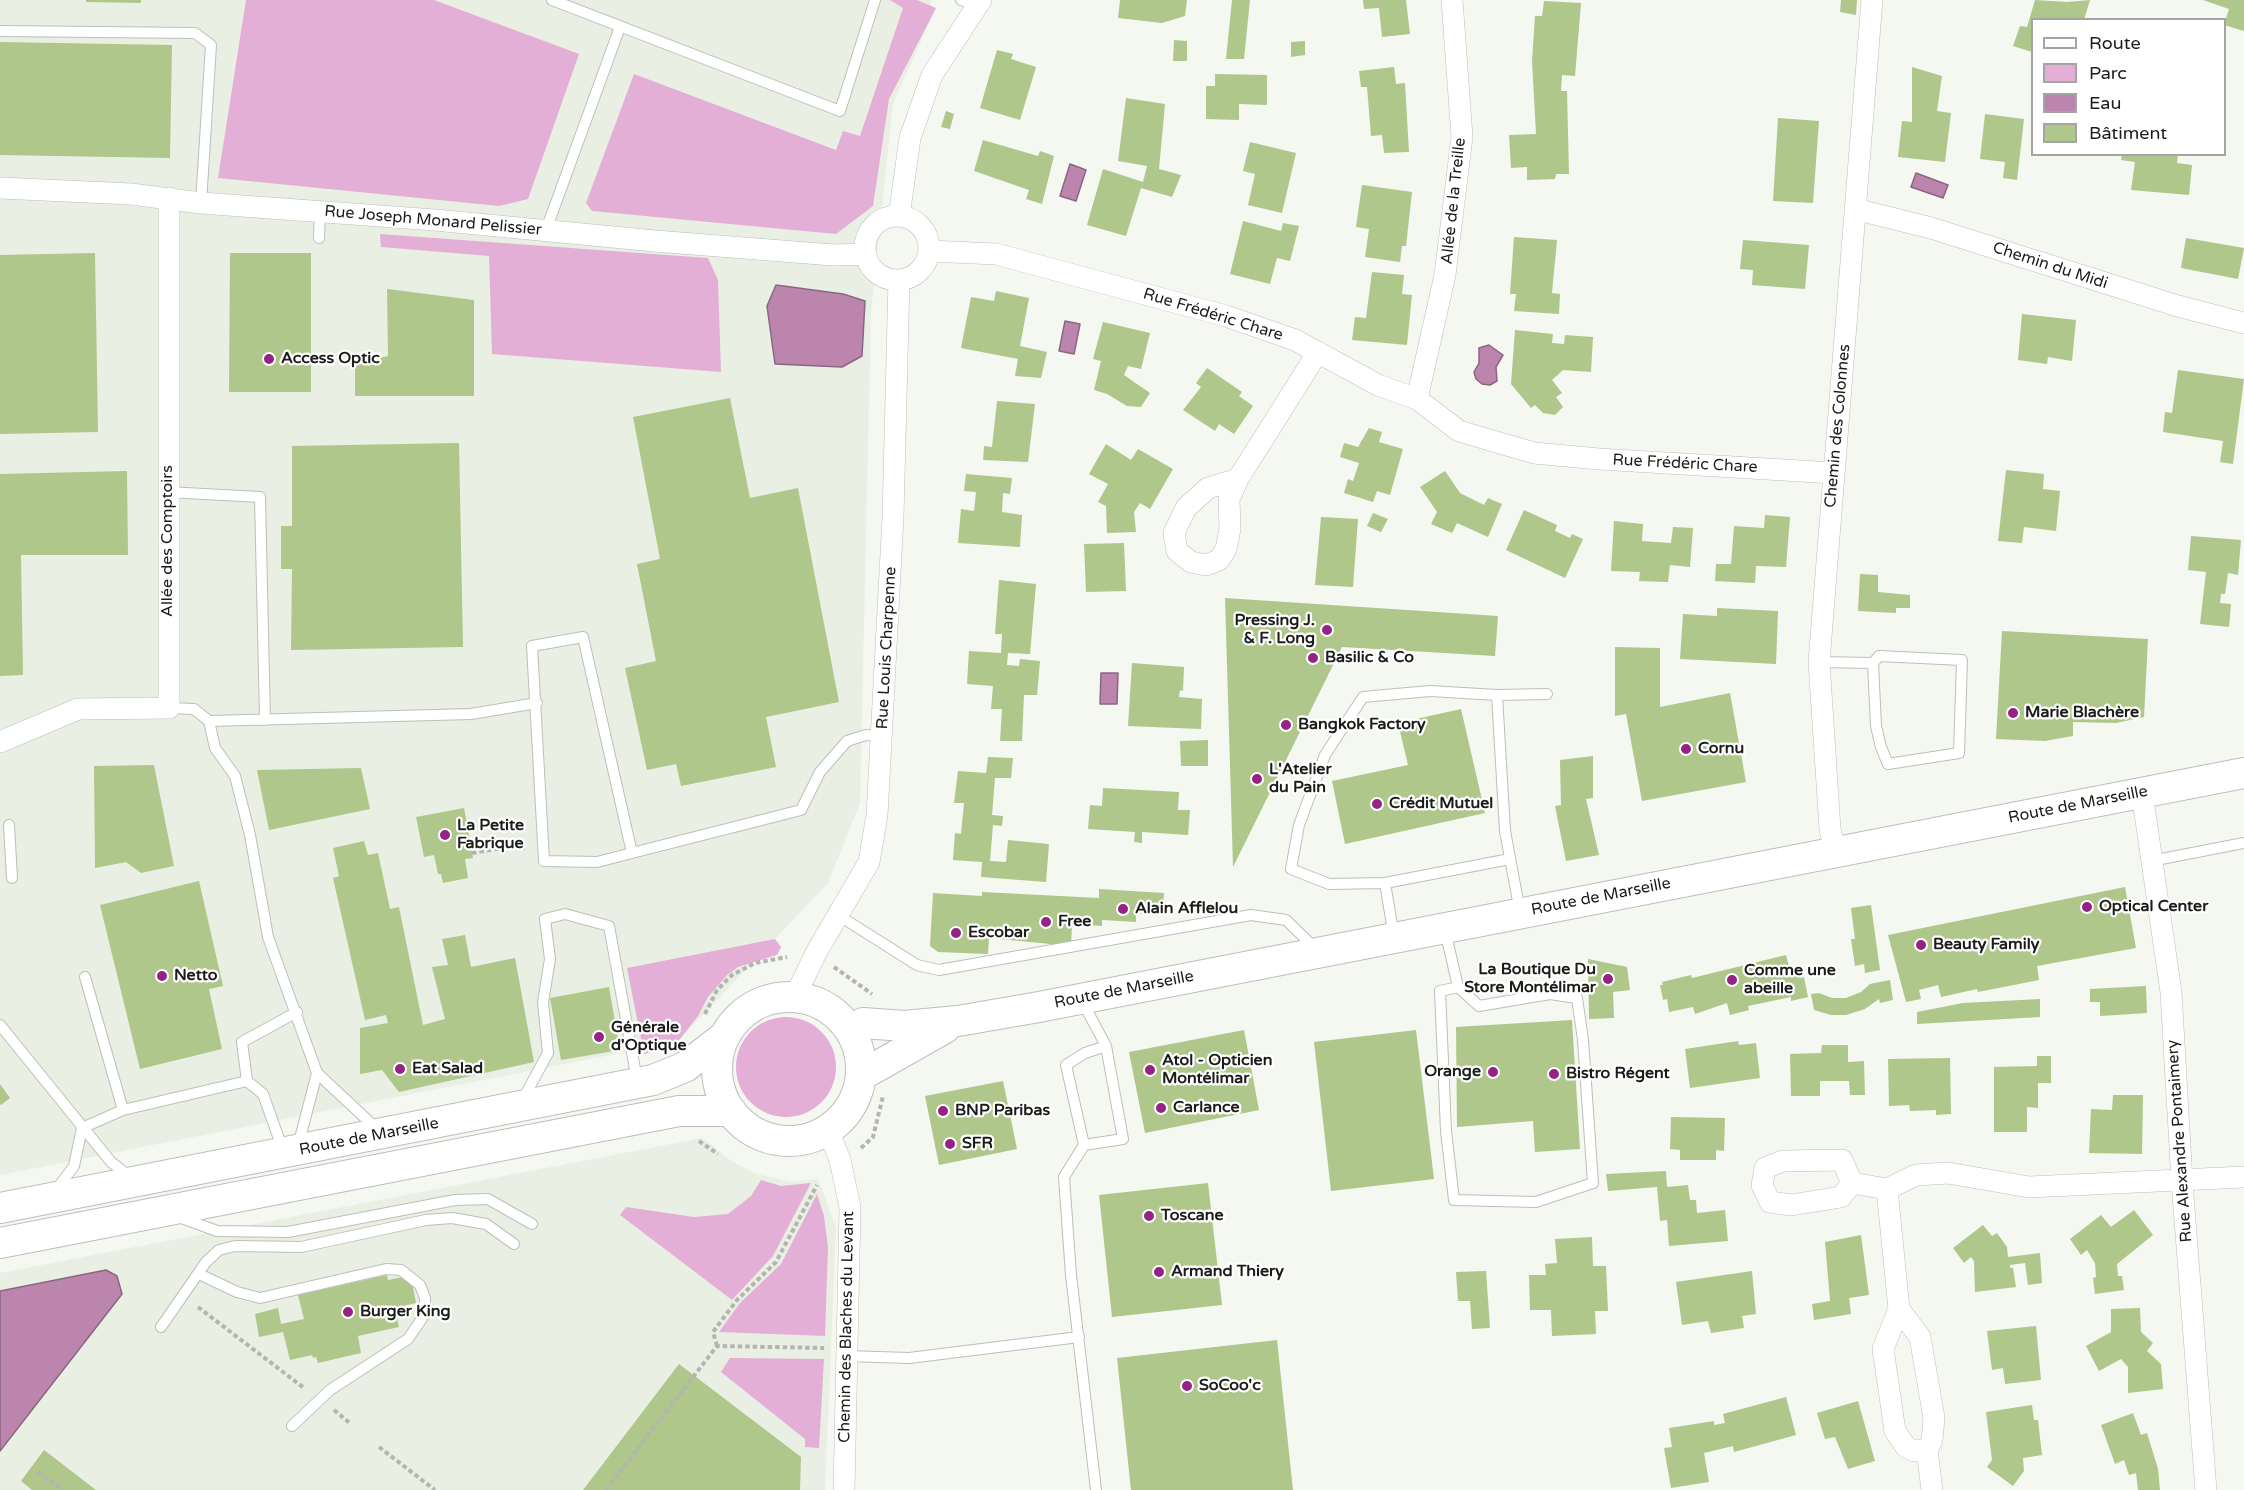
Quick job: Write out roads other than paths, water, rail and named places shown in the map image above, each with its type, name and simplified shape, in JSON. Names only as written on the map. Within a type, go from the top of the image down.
[{"type":"main road","name":"Route de Marseille","points":[[958,1021],[2244,773]]},
{"type":"main road","points":[[873,1084],[851,1030],[836,1013],[817,1002],[795,996],[774,998],[754,1005],[737,1018],[713,1028],[718,1057],[717,1078],[724,1100],[731,1111],[754,1132],[775,1140],[793,1141],[828,1130],[856,1096],[873,1084],[958,1021]]},
{"type":"main road","points":[[851,1030],[863,1023],[904,1026],[958,1021]]},
{"type":"main road","name":"Route de Marseille","points":[[0,1208],[638,1083],[685,1068],[713,1028]]},
{"type":"main road","name":"Route de Marseille","points":[[0,1243],[679,1111],[731,1111]]},
{"type":"street","name":"Allée de la Treille","points":[[1417,399],[1445,275],[1462,137],[1452,0]]},
{"type":"street","name":"Chemin des Colonnes","points":[[1834,852],[1830,829],[1819,662],[1872,0]]},
{"type":"street","points":[[899,216],[910,138],[932,75],[973,2]]},
{"type":"street","name":"Rue Joseph Monard Pelissier","points":[[0,188],[169,198],[201,203],[833,255],[866,254]]},
{"type":"street","name":"Allée des Comptoirs","points":[[169,198],[167,492],[169,708]]},
{"type":"street","name":"Chemin du Midi","points":[[1855,209],[1931,228],[2178,306],[2244,323]]},
{"type":"street","points":[[899,216],[920,226],[928,241],[929,251],[920,270],[912,277],[898,280],[887,279],[875,272],[866,254],[866,239],[875,225],[884,219],[899,216]]},
{"type":"street","name":"Rue Frédéric Chare","points":[[929,251],[996,254],[1226,316],[1295,340],[1378,385],[1417,399],[1459,431],[1534,453],[1834,473]]},
{"type":"street","name":"Rue Louis Charpenne","points":[[795,996],[869,862],[878,815],[894,509],[898,280]]},
{"type":"street","points":[[1238,479],[1318,352]]},
{"type":"street","points":[[0,742],[78,709],[169,708]]},
{"type":"street","name":"Rue Alexandre Pontaimery","points":[[2142,793],[2171,992],[2182,1182],[2206,1490]]},
{"type":"street","name":"Chemin des Blaches du Levant","points":[[828,1130],[840,1161],[850,1207],[844,1490]]},
{"type":"street","points":[[1852,1183],[1887,1189],[1916,1175],[1948,1173],[2029,1187],[2182,1182],[2244,1177]]},
{"type":"street","points":[[1887,1189],[1899,1309],[1882,1349],[1895,1431],[1905,1447],[1927,1450]]},
{"type":"street","points":[[1899,1309],[1920,1337],[1934,1418],[1932,1440],[1927,1450],[1932,1490]]},
{"type":"lane","points":[[552,0],[840,111],[876,0]]},
{"type":"lane","points":[[546,230],[620,27]]},
{"type":"lane","points":[[0,31],[195,33],[211,45],[201,203]]},
{"type":"lane","points":[[319,238],[320,211]]},
{"type":"lane","points":[[167,492],[260,497],[265,720]]},
{"type":"lane","points":[[632,853],[583,637],[532,646],[537,703],[544,861],[597,862],[801,810],[820,772],[847,741],[866,735],[882,736]]},
{"type":"lane","points":[[1879,656],[1962,660],[1959,753],[1888,764],[1876,726],[1873,663],[1879,656]]},
{"type":"lane","points":[[1819,662],[1873,663]]},
{"type":"lane","points":[[1510,858],[1384,883],[1329,884],[1291,869],[1299,825],[1325,755],[1363,697],[1430,691],[1497,695],[1547,694]]},
{"type":"lane","points":[[1497,695],[1505,831],[1520,913]]},
{"type":"lane","points":[[209,721],[471,714],[537,703]]},
{"type":"lane","points":[[169,708],[194,709],[209,721],[215,748],[235,776],[250,835],[268,938],[297,1012],[317,1074],[384,1134]]},
{"type":"lane","points":[[9,825],[12,878]]},
{"type":"lane","points":[[2151,861],[2244,843]]},
{"type":"lane","points":[[1384,883],[1394,937]]},
{"type":"lane","points":[[518,1108],[548,1053],[543,1002],[550,959],[545,919],[566,914],[609,926],[638,1083]]},
{"type":"lane","points":[[838,915],[917,965],[949,969],[1251,915],[1286,920],[1318,951]]},
{"type":"lane","points":[[1444,927],[1458,987],[1479,1006],[1550,994],[1577,998],[1583,1040],[1593,1183],[1536,1202],[1454,1200],[1446,1131],[1440,992],[1458,987]]},
{"type":"lane","points":[[85,977],[123,1110]]},
{"type":"lane","points":[[1081,999],[1106,1046],[1123,1139],[1084,1145]]},
{"type":"lane","points":[[290,1153],[263,1094],[247,1081],[242,1042],[297,1012]]},
{"type":"lane","points":[[0,1025],[111,1162],[137,1182]]},
{"type":"lane","points":[[1096,1490],[1071,1275],[1064,1177],[1084,1145],[1066,1065],[1085,1053],[1106,1046]]},
{"type":"lane","points":[[290,1153],[317,1074]]},
{"type":"lane","points":[[82,1128],[123,1110],[247,1081]]},
{"type":"lane","points":[[48,1200],[74,1166],[82,1128]]},
{"type":"lane","points":[[165,1212],[217,1231],[288,1232],[455,1200],[488,1199],[532,1224]]},
{"type":"lane","points":[[161,1327],[219,1250],[235,1246],[301,1247],[426,1220],[469,1220],[486,1224],[514,1244]]},
{"type":"lane","points":[[199,1274],[237,1292],[260,1298],[386,1269],[401,1270],[420,1285],[425,1298],[424,1314],[408,1339],[330,1390],[292,1426]]},
{"type":"lane","points":[[846,1356],[909,1358],[1079,1337]]},
{"type":"water","points":[[1070,164],[1086,170],[1076,201],[1060,196]]},
{"type":"water","points":[[1916,173],[1948,185],[1943,198],[1911,187]]},
{"type":"water","points":[[776,285],[843,294],[865,301],[862,356],[842,367],[775,364],[767,306]]},
{"type":"water","points":[[1065,321],[1080,324],[1074,354],[1059,351]]},
{"type":"water","points":[[1489,345],[1503,355],[1496,367],[1497,381],[1490,385],[1482,384],[1476,379],[1474,372],[1479,363],[1479,348]]},
{"type":"water","points":[[1101,673],[1118,673],[1117,704],[1100,704]]},
{"type":"water","points":[[106,1270],[117,1276],[122,1294],[0,1451],[0,1291]]},
{"type":"place","name":"Access Optic","points":[[269,359]]},
{"type":"place","name":"Pressing J. & F. Long","points":[[1327,630]]},
{"type":"place","name":"Basilic & Co","points":[[1313,658]]},
{"type":"place","name":"Marie Blachère","points":[[2013,713]]},
{"type":"place","name":"Bangkok Factory","points":[[1286,725]]},
{"type":"place","name":"Cornu","points":[[1686,749]]},
{"type":"place","name":"L'Atelier du Pain","points":[[1257,779]]},
{"type":"place","name":"Crédit Mutuel","points":[[1377,804]]},
{"type":"place","name":"La Petite Fabrique","points":[[445,835]]},
{"type":"place","name":"Optical Center","points":[[2087,907]]},
{"type":"place","name":"Alain Afflelou","points":[[1123,909]]},
{"type":"place","name":"Free","points":[[1046,922]]},
{"type":"place","name":"Escobar","points":[[956,933]]},
{"type":"place","name":"Beauty Family","points":[[1921,945]]},
{"type":"place","name":"Netto","points":[[162,976]]},
{"type":"place","name":"La Boutique Du Store Montélimar","points":[[1608,979]]},
{"type":"place","name":"Comme une abeille","points":[[1732,980]]},
{"type":"place","name":"Générale d'Optique","points":[[599,1037]]},
{"type":"place","name":"Eat Salad","points":[[400,1069]]},
{"type":"place","name":"Atol - Opticien Montélimar","points":[[1150,1070]]},
{"type":"place","name":"Orange","points":[[1493,1072]]},
{"type":"place","name":"Bistro Régent","points":[[1554,1074]]},
{"type":"place","name":"Carlance","points":[[1161,1108]]},
{"type":"place","name":"BNP Paribas","points":[[943,1111]]},
{"type":"place","name":"SFR","points":[[950,1144]]},
{"type":"place","name":"Toscane","points":[[1149,1216]]},
{"type":"place","name":"Armand Thiery","points":[[1159,1272]]},
{"type":"place","name":"Burger King","points":[[348,1312]]},
{"type":"place","name":"SoCoo'c","points":[[1187,1386]]}]
